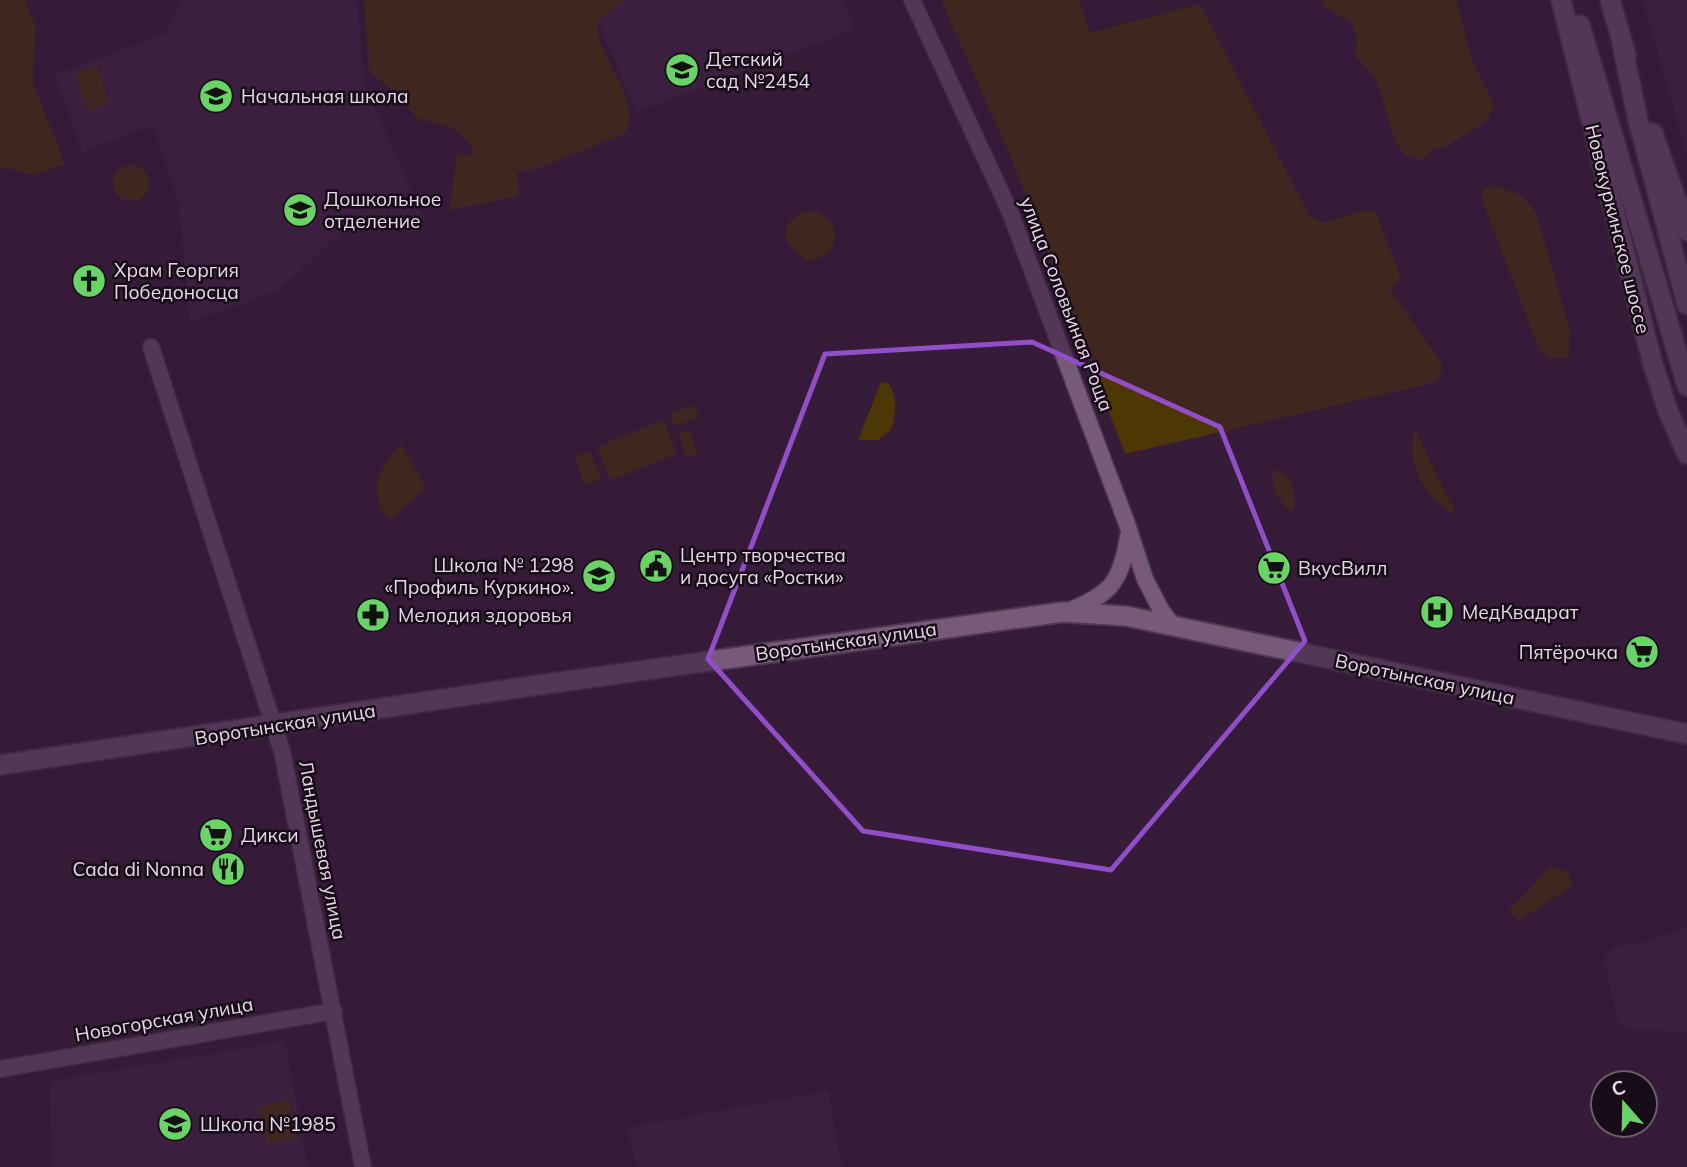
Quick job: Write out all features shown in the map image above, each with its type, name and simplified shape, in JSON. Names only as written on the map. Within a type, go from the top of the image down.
[{"type":"street","name":"улица Соловьиная Роща","points":[[912,0],[1010,212],[1145,579],[1161,610],[1173,626]]},
{"type":"street","name":"Новокуркинское шоссе","points":[[1561,0],[1652,361],[1668,411],[1687,454]]},
{"type":"street","name":"Новокуркинское шоссе","points":[[1573,0],[1687,386]]},
{"type":"street","points":[[1610,0],[1638,120],[1687,304]]},
{"type":"street","points":[[1622,44],[1687,231]]},
{"type":"street","name":"Ландышевая улица","points":[[151,347],[282,751],[363,1167]]},
{"type":"street","points":[[1063,612],[1090,602],[1116,579],[1123,566],[1129,531]]},
{"type":"street","name":"Воротынская улица","points":[[0,765],[531,686],[1063,612],[1126,616],[1687,734]]},
{"type":"street","name":"Новогорская улица","points":[[0,1069],[334,1011]]},
{"type":"highlighted area","points":[[1032,342],[1220,427],[1305,641],[1111,870],[863,831],[708,659],[825,354]]},
{"type":"shaded area","points":[[0,0],[24,0],[35,24],[33,84],[65,164],[33,175],[0,166]]},
{"type":"shaded area","name":"Начальная школа","points":[[181,0],[357,0],[364,82],[423,218],[411,232],[385,227],[348,233],[332,241],[278,291],[190,322],[179,203],[153,125],[83,152],[55,75],[165,34]]},
{"type":"shaded area","points":[[364,0],[623,0],[598,21],[598,27],[603,50],[625,96],[629,120],[626,133],[531,171],[517,171],[519,196],[450,210],[457,153],[473,156],[474,153],[469,143],[454,128],[417,118],[397,94],[369,71]]},
{"type":"shaded area","name":"Детский сад №2454","points":[[590,0],[842,0],[856,29],[636,112]]},
{"type":"shaded area","points":[[941,0],[1079,0],[1090,33],[1200,4],[1309,216],[1323,223],[1362,211],[1375,211],[1401,278],[1390,289],[1443,366],[1437,382],[1125,454],[1011,157]]},
{"type":"shaded area","points":[[1322,0],[1456,0],[1473,63],[1494,105],[1488,120],[1447,146],[1433,149],[1422,160],[1406,156],[1396,143],[1376,79],[1355,55],[1357,38],[1352,23],[1324,6]]},
{"type":"shaded area","points":[[1643,0],[1687,0],[1687,154]]},
{"type":"shaded area","points":[[97,66],[109,103],[88,111],[75,74]]},
{"type":"shaded area","points":[[131,165],[144,170],[149,183],[144,196],[131,201],[118,196],[113,183],[118,170]]},
{"type":"shaded area","points":[[1494,185],[1523,196],[1536,213],[1570,330],[1569,357],[1548,359],[1539,349],[1482,199],[1483,190]]},
{"type":"shaded area","points":[[809,211],[829,221],[835,238],[826,253],[805,260],[789,244],[786,233],[787,227],[798,215]]},
{"type":"shaded area","points":[[881,382],[889,384],[894,396],[895,412],[891,430],[878,440],[858,440]]},
{"type":"shaded area","points":[[694,405],[699,417],[674,426],[670,414]]},
{"type":"shaded area","points":[[663,420],[677,454],[610,480],[597,447]]},
{"type":"shaded area","points":[[1414,428],[1457,516],[1435,499],[1420,480],[1413,456]]},
{"type":"shaded area","points":[[689,430],[698,454],[687,458],[678,434]]},
{"type":"shaded area","points":[[401,444],[425,488],[390,521],[378,501],[378,481],[386,462]]},
{"type":"shaded area","points":[[590,451],[601,478],[585,485],[574,457]]},
{"type":"shaded area","points":[[1277,470],[1287,477],[1293,486],[1295,503],[1294,509],[1290,511],[1274,489],[1272,478],[1273,472]]},
{"type":"shaded area","points":[[1550,867],[1568,872],[1572,886],[1518,921],[1509,911]]},
{"type":"shaded area","points":[[1687,927],[1687,1033],[1630,1028],[1618,1023],[1604,959],[1612,949],[1622,945],[1648,941]]},
{"type":"shaded area","name":"Школа №1985","points":[[285,1041],[308,1167],[51,1167],[50,1081]]},
{"type":"shaded area","points":[[828,1091],[842,1167],[643,1167],[635,1161],[628,1128]]},
{"type":"shaded area","points":[[289,1100],[297,1137],[267,1144],[259,1107]]},
{"type":"place","name":"Детский сад №2454","points":[[682,70]]},
{"type":"place","name":"Начальная школа","points":[[216,96]]},
{"type":"place","name":"Дошкольное отделение","points":[[300,210]]},
{"type":"place","name":"Храм Георгия Победоносца","points":[[89,281]]},
{"type":"place","name":"Центр творчества и досуга «Ростки»","points":[[656,566]]},
{"type":"place","name":"ВкусВилл","points":[[1274,568]]},
{"type":"place","name":"Школа № 1298 «Профиль Куркино».","points":[[599,576]]},
{"type":"place","name":"МедКвадрат","points":[[1437,612]]},
{"type":"place","name":"Мелодия здоровья","points":[[373,615]]},
{"type":"place","name":"Пятёрочка","points":[[1642,652]]},
{"type":"place","name":"Дикси","points":[[216,835]]},
{"type":"place","name":"Cada di Nonna","points":[[228,869]]},
{"type":"place","name":"Школа №1985","points":[[175,1124]]}]
